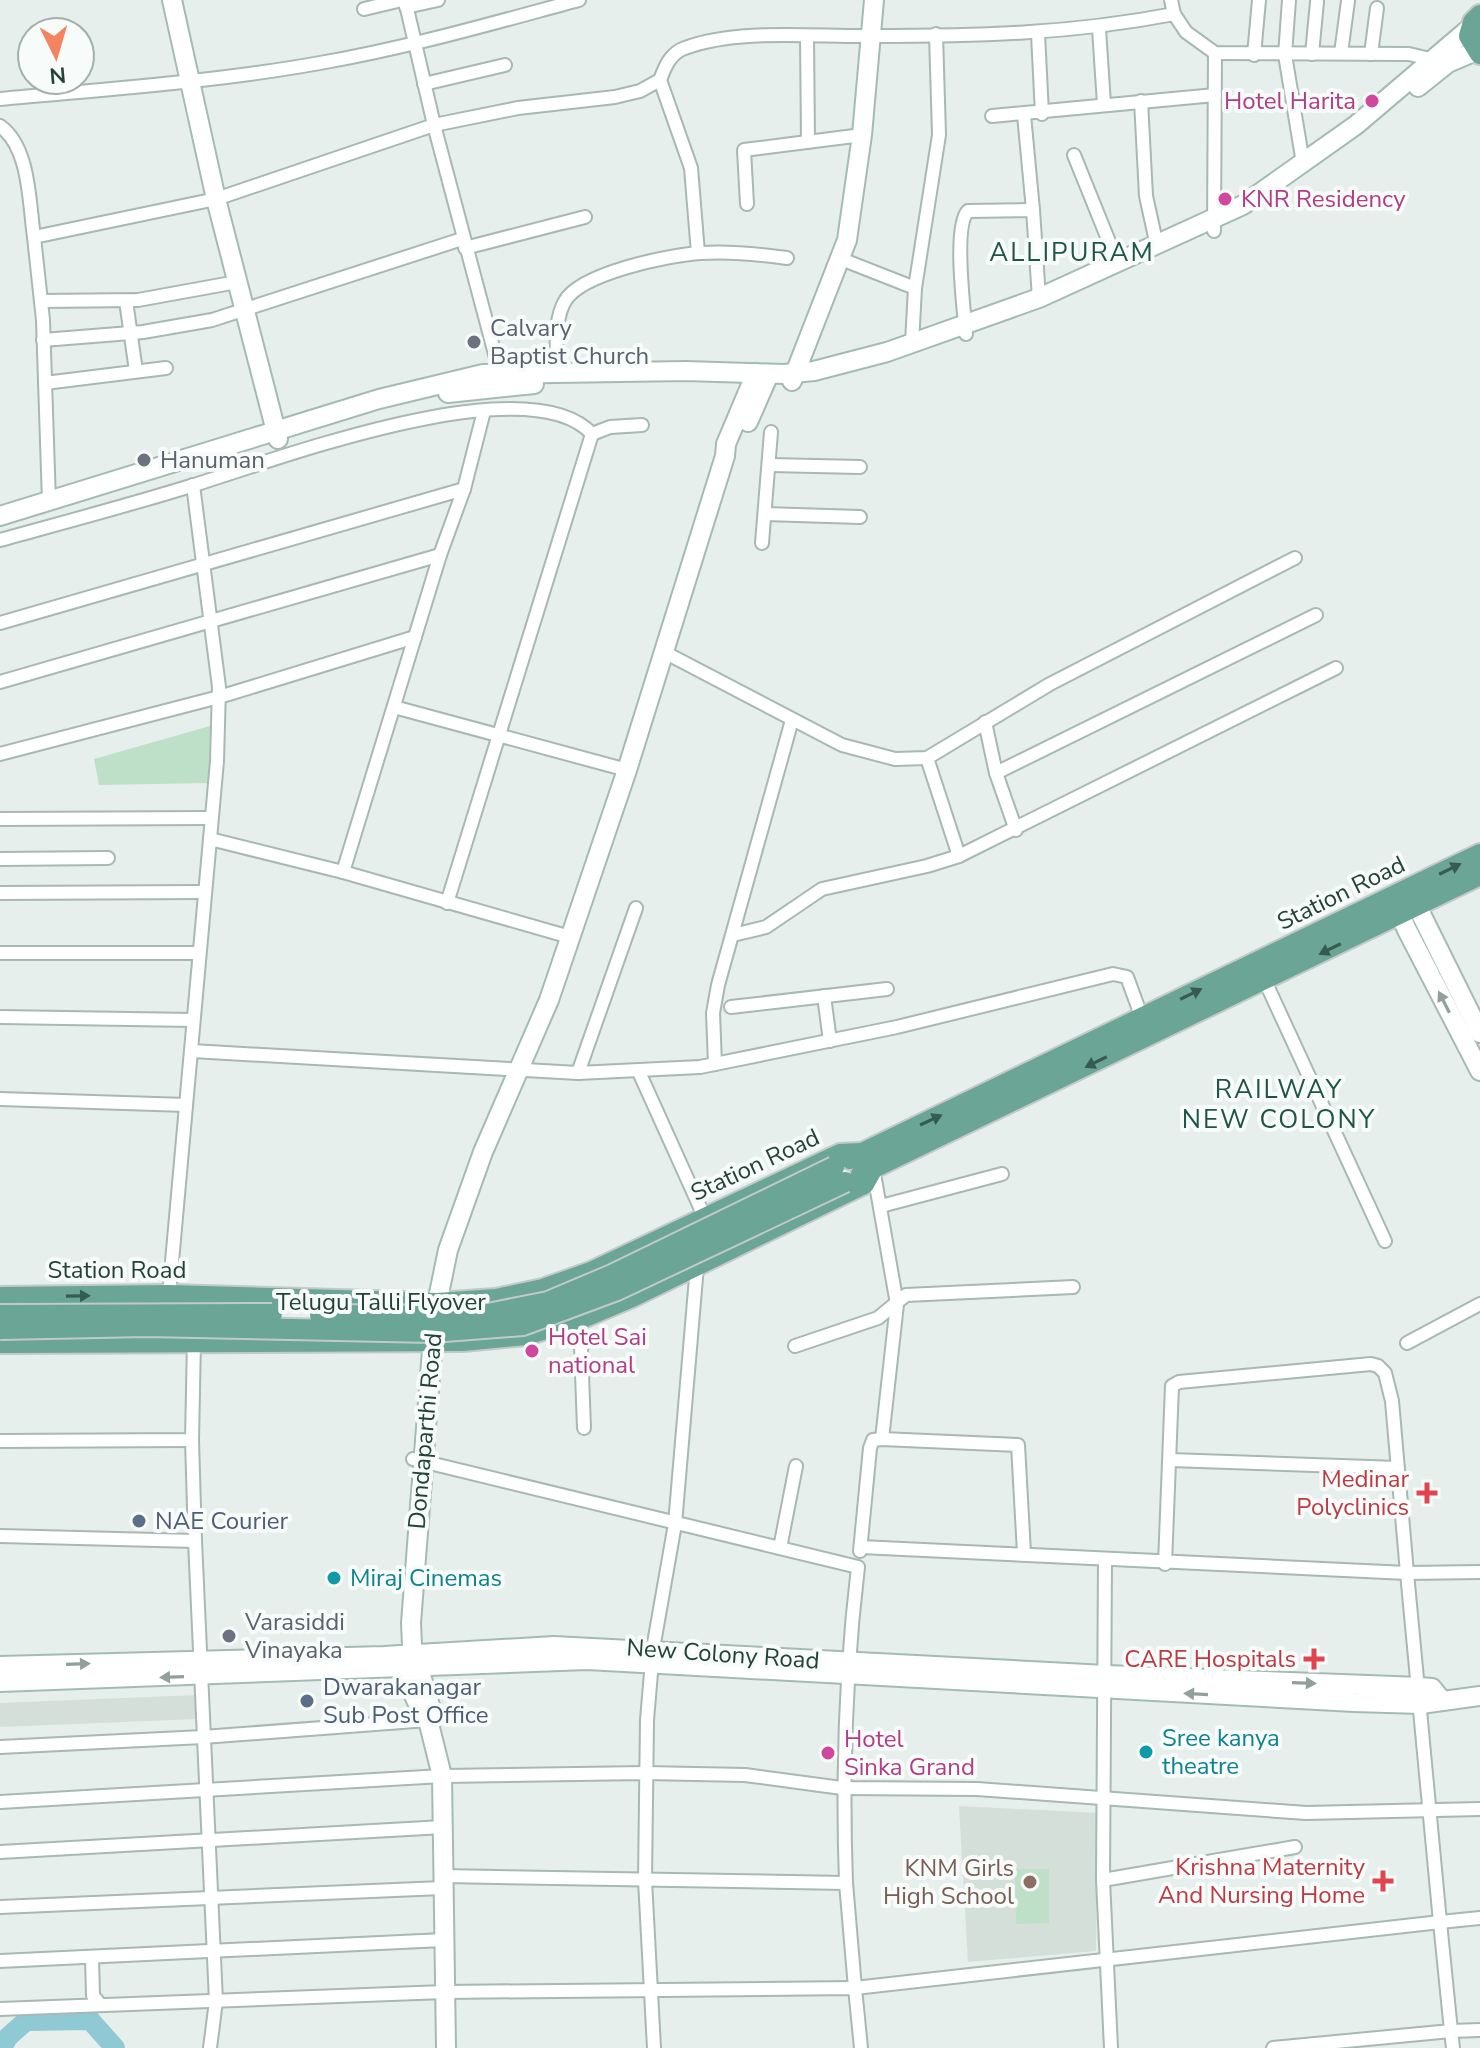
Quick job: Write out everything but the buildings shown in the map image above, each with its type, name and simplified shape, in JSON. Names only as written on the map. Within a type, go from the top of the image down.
[{"type":"main road","points":[[172,0],[216,199],[277,435]]},
{"type":"main road","points":[[798,377],[812,346],[812,331],[841,259],[862,135],[874,0]]},
{"type":"main road","points":[[798,377],[966,329],[1091,286],[1277,196],[1364,134],[1438,70],[1478,53],[1471,44],[1475,21]]},
{"type":"main road","points":[[0,516],[277,435],[415,399],[500,386],[760,379],[867,367],[966,329],[1157,246],[1213,226],[1261,195],[1385,102],[1475,21]]},
{"type":"main road","points":[[0,524],[405,392],[500,373],[660,371],[760,379]]},
{"type":"main road","name":"Dondaparthi Road","points":[[446,2048],[442,1776],[428,1720],[431,1709],[410,1662],[401,1592],[432,1350],[429,1342],[448,1250],[570,937],[627,770],[725,456],[737,448],[760,379]]},
{"type":"main road","name":"Station Road","points":[[867,1161],[1142,1018],[1480,854]]},
{"type":"main road","name":"Station Road","points":[[0,1297],[169,1295],[437,1303],[496,1299],[543,1289],[591,1272],[840,1154],[867,1161],[1265,981],[1480,875]]},
{"type":"main road","points":[[1399,893],[1480,1033]]},
{"type":"main road","points":[[1409,910],[1480,1071]]},
{"type":"main road","points":[[0,1343],[194,1340],[429,1342],[526,1335],[580,1319],[864,1184],[867,1161]]},
{"type":"main road","name":"Telugu Talli Flyover","points":[[0,1329],[147,1326],[432,1332],[523,1325],[617,1290],[867,1161]]},
{"type":"main road","name":"Telugu Talli Flyover","points":[[0,1315],[147,1312],[410,1317],[478,1316],[516,1310],[548,1302],[840,1174]]},
{"type":"main road","name":"New Colony Road","points":[[0,1666],[201,1668],[652,1656],[1106,1682],[1440,1698],[1480,1696]]},
{"type":"main road","name":"New Colony Road","points":[[0,1682],[201,1668]]},
{"type":"street","points":[[364,9],[438,0]]},
{"type":"street","points":[[0,99],[190,81],[321,63],[413,44],[579,0]]},
{"type":"street","points":[[1171,0],[1174,14],[1186,32],[1215,53],[1341,53],[1430,59]]},
{"type":"street","points":[[1254,55],[1259,0]]},
{"type":"street","points":[[1289,0],[1285,55],[1303,163]]},
{"type":"street","points":[[1341,53],[1348,1]]},
{"type":"street","points":[[405,2],[413,44],[500,373]]},
{"type":"street","points":[[1312,54],[1317,2]]},
{"type":"street","points":[[1371,54],[1377,8]]},
{"type":"street","points":[[34,237],[216,199],[434,125],[518,108],[615,97],[640,91],[660,80],[671,56],[685,47],[736,38],[1038,34],[1099,29],[1174,14]]},
{"type":"street","points":[[1099,29],[1104,104]]},
{"type":"street","points":[[912,343],[915,288],[939,135],[936,34]]},
{"type":"street","points":[[1038,34],[1042,114]]},
{"type":"street","points":[[807,36],[808,142]]},
{"type":"street","points":[[1213,226],[1215,53]]},
{"type":"street","points":[[424,84],[505,65]]},
{"type":"street","points":[[660,80],[691,168],[698,253]]},
{"type":"street","points":[[992,116],[1042,114],[1104,104],[1215,95]]},
{"type":"street","points":[[1141,101],[1146,196],[1157,246]]},
{"type":"street","points":[[1024,115],[1039,298]]},
{"type":"street","points":[[0,126],[14,139],[21,160],[34,237],[41,301],[49,502]]},
{"type":"street","points":[[747,204],[744,150],[862,135]]},
{"type":"street","points":[[1074,155],[1118,264]]},
{"type":"street","points":[[966,329],[961,259],[964,214],[987,209],[1033,210]]},
{"type":"street","points":[[43,340],[131,334],[182,326],[464,243],[585,217]]},
{"type":"street","points":[[556,374],[561,307],[574,290],[642,265],[698,253],[787,258]]},
{"type":"street","points":[[841,259],[915,288]]},
{"type":"street","points":[[41,301],[126,301],[237,282]]},
{"type":"street","points":[[126,301],[136,371]]},
{"type":"street","points":[[45,383],[166,368]]},
{"type":"street","points":[[0,540],[425,417],[527,409],[567,416],[592,434]]},
{"type":"street","points":[[343,872],[440,555],[464,489],[484,411]]},
{"type":"street","points":[[592,434],[610,427],[642,425]]},
{"type":"street","points":[[762,543],[771,432]]},
{"type":"street","points":[[447,903],[592,434]]},
{"type":"street","points":[[770,465],[860,467]]},
{"type":"street","points":[[169,1295],[210,839],[219,697],[193,485]]},
{"type":"street","points":[[0,623],[464,489]]},
{"type":"street","points":[[765,514],[860,517]]},
{"type":"street","points":[[0,682],[440,555]]},
{"type":"street","points":[[664,652],[792,720],[861,751],[895,759],[927,758],[1102,656],[1295,558]]},
{"type":"street","points":[[996,773],[1316,615]]},
{"type":"street","points":[[0,754],[219,697],[415,637]]},
{"type":"street","points":[[733,935],[766,927],[822,889],[959,856],[1336,668]]},
{"type":"street","points":[[394,707],[627,770]]},
{"type":"street","points":[[715,1064],[714,1005],[792,720]]},
{"type":"street","points":[[985,722],[996,773],[1016,830]]},
{"type":"street","points":[[927,758],[959,856]]},
{"type":"street","points":[[0,819],[211,818]]},
{"type":"street","points":[[210,839],[343,872],[570,937]]},
{"type":"street","points":[[0,859],[108,858]]},
{"type":"street","points":[[0,893],[204,892]]},
{"type":"street","points":[[578,1073],[636,908]]},
{"type":"street","points":[[0,953],[198,953]]},
{"type":"street","points":[[192,1051],[520,1071],[639,1072],[715,1064],[830,1041],[1113,974],[1127,977],[1142,1018]]},
{"type":"street","points":[[1265,981],[1385,1241]]},
{"type":"street","points":[[731,1007],[887,989]]},
{"type":"street","points":[[824,996],[830,1041]]},
{"type":"street","points":[[0,1017],[193,1020]]},
{"type":"street","points":[[639,1072],[704,1216]]},
{"type":"street","points":[[0,1099],[186,1105]]},
{"type":"street","points":[[867,1161],[881,1206],[897,1304],[882,1439]]},
{"type":"street","points":[[881,1206],[1002,1174]]},
{"type":"street","points":[[654,2048],[645,1880],[645,1773],[652,1656],[675,1524],[697,1266]]},
{"type":"street","points":[[795,1346],[878,1318],[906,1295],[1073,1287]]},
{"type":"street","points":[[1407,1343],[1480,1304]]},
{"type":"street","points":[[580,1319],[584,1428]]},
{"type":"street","points":[[194,1340],[192,1440],[195,1541],[216,2001],[210,2048]]},
{"type":"street","points":[[1165,1564],[1170,1460],[1169,1393],[1172,1386],[1179,1382],[1371,1364],[1378,1366],[1388,1383],[1398,1468],[1453,2048]]},
{"type":"street","points":[[0,1441],[192,1440]]},
{"type":"street","points":[[861,2048],[846,1883],[842,1788],[846,1669],[873,1440],[1018,1445],[1024,1553]]},
{"type":"street","points":[[418,1460],[858,1567]]},
{"type":"street","points":[[1170,1460],[1398,1468]]},
{"type":"street","points":[[780,1548],[796,1466]]},
{"type":"street","points":[[0,1536],[195,1541]]},
{"type":"street","points":[[861,1547],[1024,1553],[1165,1564],[1407,1573],[1480,1572]]},
{"type":"street","points":[[1105,1561],[1103,1880],[1111,2048]]},
{"type":"street","points":[[0,1747],[203,1737],[428,1720]]},
{"type":"street","points":[[0,1802],[442,1776],[645,1773],[745,1775],[842,1788],[977,1789],[1306,1813],[1429,1813],[1480,1809]]},
{"type":"street","points":[[0,1852],[443,1827]]},
{"type":"street","points":[[1103,1880],[1295,1847]]},
{"type":"street","points":[[0,1907],[442,1882],[645,1880],[846,1883]]},
{"type":"street","points":[[0,2009],[444,1992],[855,1988],[1480,1918]]},
{"type":"street","points":[[0,1961],[443,1940]]},
{"type":"street","points":[[92,1957],[93,1996],[100,2004]]},
{"type":"street","points":[[1273,2048],[1480,2030]]},
{"type":"shaded area","points":[[197,1695],[198,1719],[0,1727],[0,1703]]},
{"type":"shaded area","name":"KNM Girls High School","points":[[959,1806],[1098,1813],[1096,1951],[968,1962]]},
{"type":"green space","points":[[210,726],[209,783],[99,785],[94,759]]},
{"type":"green space","points":[[1015,1869],[1049,1869],[1049,1923],[1016,1924]]},
{"type":"waterway","points":[[2,2048],[8,2037],[26,2021],[90,2020],[115,2048]]},
{"type":"place","name":"Hotel Harita","points":[[1372,101]]},
{"type":"place","name":"KNR Residency","points":[[1225,199]]},
{"type":"place","name":"Calvary Baptist Church","points":[[474,342]]},
{"type":"place","name":"Hanuman","points":[[144,460]]},
{"type":"place","name":"Hotel Sai national","points":[[532,1351]]},
{"type":"place","name":"Medinar Polyclinics","points":[[1427,1493]]},
{"type":"place","name":"NAE Courier","points":[[139,1521]]},
{"type":"place","name":"Miraj Cinemas","points":[[334,1578]]},
{"type":"place","name":"Varasiddi Vinayaka","points":[[229,1636]]},
{"type":"place","name":"CARE Hospitals","points":[[1314,1659]]},
{"type":"place","name":"Dwarakanagar Sub Post Office","points":[[307,1701]]},
{"type":"place","name":"Sree kanya theatre","points":[[1146,1752]]},
{"type":"place","name":"Hotel Sinka Grand","points":[[828,1753]]},
{"type":"place","name":"Krishna Maternity And Nursing Home","points":[[1383,1881]]},
{"type":"place","name":"KNM Girls High School","points":[[1030,1882]]},
{"type":"district","name":"ALLIPURAM","points":[[1072,252]]},
{"type":"district","name":"RAILWAY NEW COLONY","points":[[1279,1104]]}]
